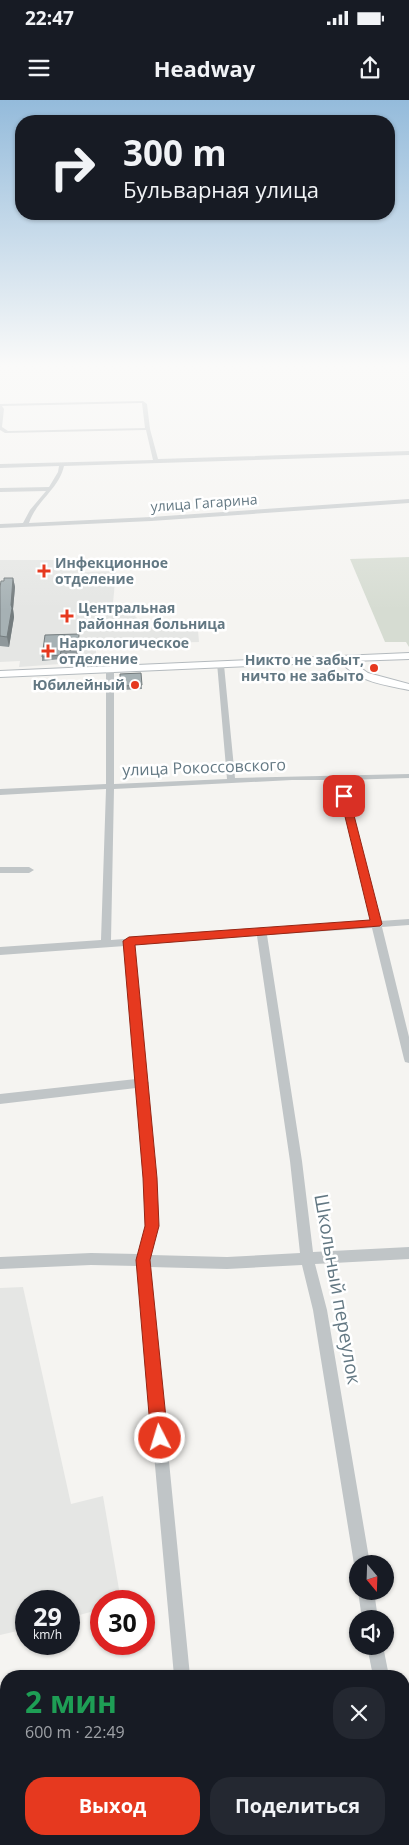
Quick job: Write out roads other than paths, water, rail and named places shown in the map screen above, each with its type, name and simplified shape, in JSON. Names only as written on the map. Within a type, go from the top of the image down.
[{"type":"main road","points":[[0,674],[409,656]]},
{"type":"main road","points":[[345,660],[352,668],[364,674]]},
{"type":"main road","points":[[314,661],[334,664],[409,687]]},
{"type":"street","points":[[152,446],[156,461]]},
{"type":"street","points":[[0,466],[409,453]]},
{"type":"street","points":[[25,525],[61,470],[62,464]]},
{"type":"street","points":[[0,490],[50,488]]},
{"type":"street","name":"улица Гагарина","points":[[0,526],[161,519],[409,500]]},
{"type":"street","points":[[220,665],[231,781]]},
{"type":"street","points":[[106,943],[110,786],[110,670]]},
{"type":"street","name":"улица Рокоссовского","points":[[0,792],[231,781],[409,776]]},
{"type":"street","points":[[340,777],[409,1059]]},
{"type":"street","points":[[0,870],[29,870]]},
{"type":"street","points":[[0,951],[409,922]]},
{"type":"street","name":"Школьный переулок","points":[[261,931],[296,1161],[307,1258],[320,1310],[361,1555]]},
{"type":"street","points":[[129,941],[143,1083],[152,1226],[143,1260],[181,1670]]},
{"type":"street","points":[[0,1099],[143,1083]]},
{"type":"street","points":[[0,1263],[62,1259],[227,1263],[409,1253]]},
{"type":"street","points":[[376,1655],[379,1670]]},
{"type":"place","name":"Инфекционное отделение","points":[[44,571]]},
{"type":"place","name":"Центральная районная больница","points":[[67,616]]},
{"type":"place","name":"Наркологическое отделение","points":[[48,651]]},
{"type":"place","name":"Никто не забыт, ничто не забыто","points":[[374,668]]},
{"type":"place","name":"Юбилейный","points":[[135,685]]}]
